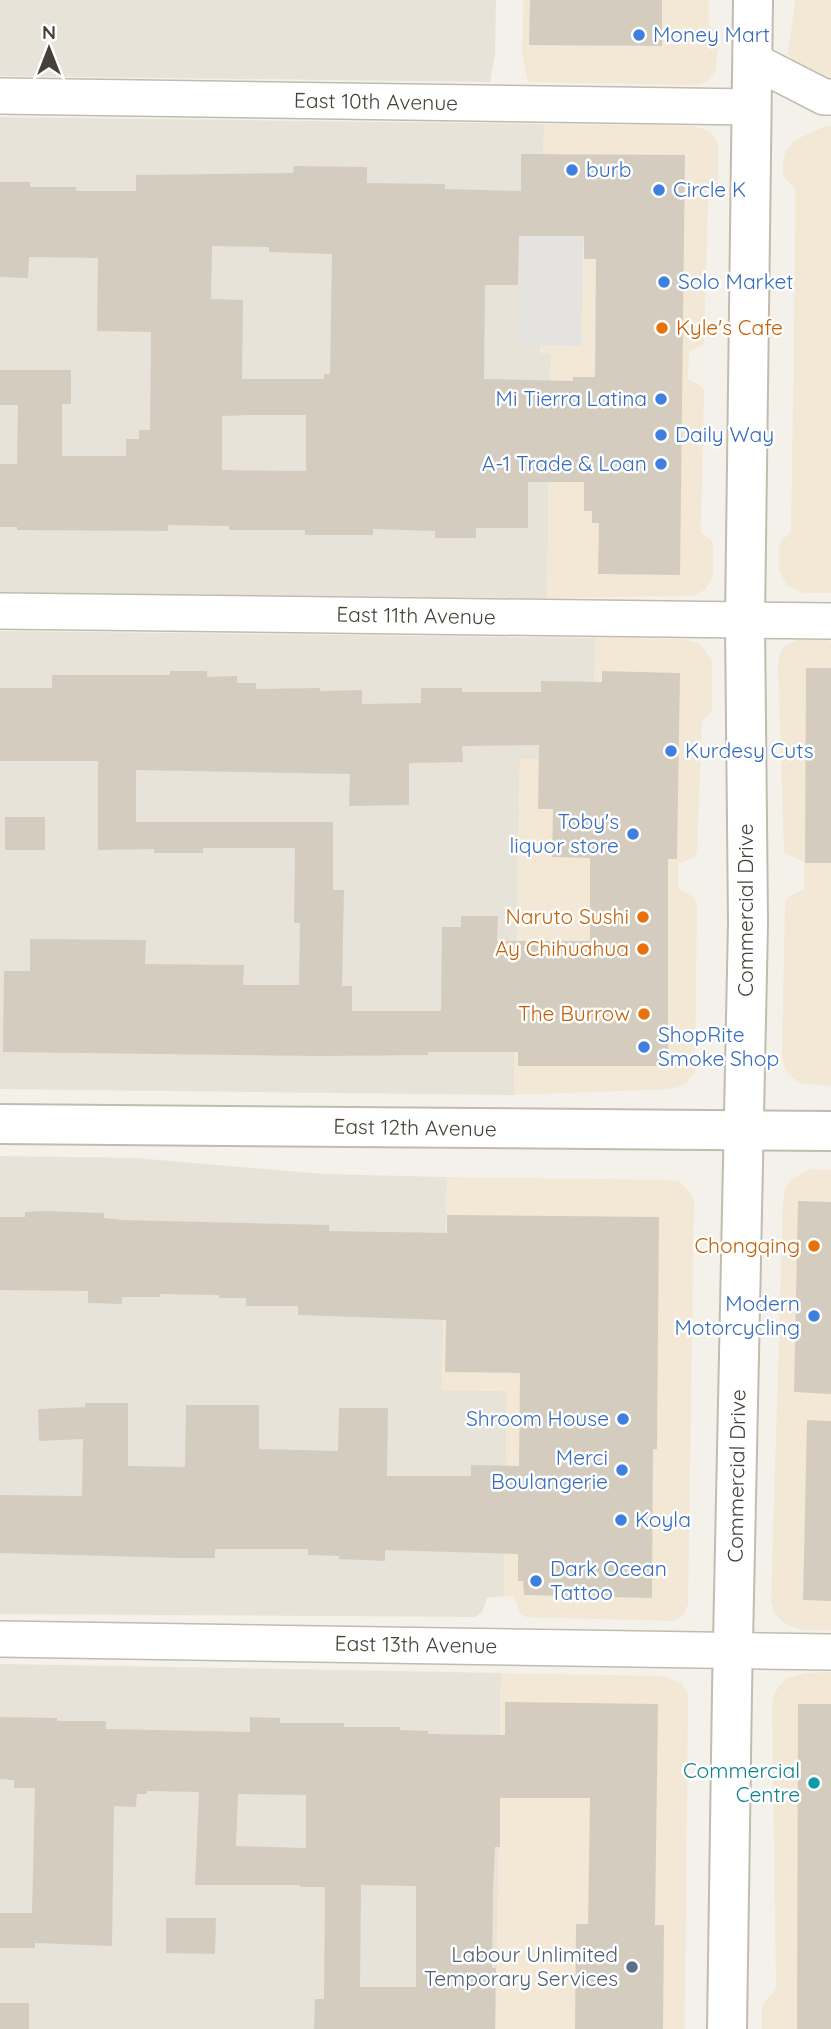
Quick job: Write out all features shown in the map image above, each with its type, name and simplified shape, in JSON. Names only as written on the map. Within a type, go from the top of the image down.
[{"type":"street","name":"Commercial Drive","points":[[727,2029],[732,1650],[748,923],[745,621],[753,0]]},
{"type":"street","points":[[752,61],[824,97],[831,97]]},
{"type":"street","name":"East 10th Avenue","points":[[0,96],[751,107]]},
{"type":"street","name":"East 11th Avenue","points":[[0,611],[831,621]]},
{"type":"street","name":"East 12th Avenue","points":[[0,1124],[831,1131]]},
{"type":"street","name":"East 13th Avenue","points":[[0,1639],[831,1652]]},
{"type":"shaded area","points":[[0,0],[496,0],[495,53],[490,82],[0,76]]},
{"type":"shaded area","points":[[523,0],[709,0],[709,25],[719,40],[715,73],[704,83],[697,85],[528,82],[522,53]]},
{"type":"shaded area","points":[[795,0],[831,0],[831,83],[799,68],[788,54]]},
{"type":"shaded area","points":[[0,117],[544,124],[540,353],[551,353],[547,598],[0,593]]},
{"type":"shaded area","points":[[544,124],[693,126],[710,131],[718,143],[718,194],[708,202],[704,341],[703,345],[689,352],[688,379],[704,391],[701,533],[713,542],[713,576],[706,589],[693,596],[547,598],[551,354],[540,353]]},
{"type":"shaded area","points":[[831,126],[831,593],[803,593],[787,585],[779,571],[779,544],[791,531],[794,337],[795,189],[783,176],[783,159],[795,140]]},
{"type":"shaded area","points":[[521,236],[583,236],[582,346],[520,345]]},
{"type":"shaded area","points":[[0,631],[596,638],[591,761],[520,759],[514,1095],[0,1089]]},
{"type":"shaded area","points":[[596,638],[685,639],[700,644],[712,660],[712,711],[702,721],[697,851],[695,857],[678,864],[678,888],[695,898],[697,905],[695,1072],[684,1085],[671,1089],[514,1095],[520,759],[591,760]]},
{"type":"shaded area","points":[[800,638],[826,638],[831,642],[831,1086],[799,1083],[786,1071],[782,1058],[785,903],[787,898],[804,889],[804,862],[784,851],[778,666],[784,647]]},
{"type":"shaded area","points":[[0,1156],[135,1158],[324,1174],[447,1177],[442,1390],[507,1391],[504,1596],[487,1598],[482,1612],[475,1617],[0,1614]]},
{"type":"shaded area","points":[[809,1169],[831,1170],[831,1630],[802,1630],[787,1625],[775,1614],[771,1602],[783,1201],[785,1189],[791,1180]]},
{"type":"shaded area","points":[[447,1177],[670,1180],[680,1182],[691,1194],[694,1202],[688,1604],[684,1614],[677,1619],[525,1617],[520,1613],[514,1597],[504,1596],[507,1391],[442,1390]]},
{"type":"shaded area","points":[[0,1664],[501,1673],[496,2029],[0,2029]]},
{"type":"shaded area","points":[[831,1672],[831,2029],[762,2029],[762,2006],[776,1989],[772,1705],[775,1692],[786,1678],[806,1673]]},
{"type":"shaded area","points":[[501,1673],[662,1676],[681,1683],[686,1690],[685,2029],[496,2029]]},
{"type":"building","points":[[530,0],[662,0],[662,46],[529,45]]},
{"type":"building","points":[[521,154],[685,155],[680,575],[598,574],[599,523],[592,523],[592,511],[584,511],[584,482],[528,482],[528,528],[476,528],[476,538],[435,538],[435,531],[373,529],[373,535],[305,535],[305,530],[229,530],[229,526],[168,525],[168,531],[17,530],[17,527],[0,527],[0,464],[17,464],[18,405],[0,405],[0,370],[71,370],[71,404],[62,404],[62,456],[126,456],[126,439],[139,439],[139,430],[150,430],[151,332],[97,331],[98,258],[29,257],[28,278],[0,277],[0,182],[30,182],[30,187],[76,187],[76,191],[136,191],[136,175],[293,173],[294,166],[367,167],[367,183],[445,184],[445,189],[521,191]],"holes":[[[519,236],[584,236],[584,259],[596,259],[595,377],[573,377],[573,381],[484,379],[485,285],[518,285]],[[212,246],[269,247],[269,252],[332,254],[330,374],[324,374],[324,379],[242,379],[243,300],[211,299]],[[306,415],[306,471],[222,470],[222,416]]]},
{"type":"building","points":[[806,668],[831,668],[831,863],[805,863]]},
{"type":"building","points":[[170,671],[207,671],[207,677],[237,676],[237,683],[256,683],[256,689],[362,690],[362,704],[421,703],[421,688],[462,688],[462,692],[541,692],[541,681],[602,682],[602,671],[680,673],[677,859],[668,859],[668,1066],[518,1066],[518,1052],[320,1056],[3,1052],[4,971],[30,971],[30,939],[146,940],[145,964],[244,965],[243,985],[299,985],[300,923],[294,923],[295,848],[203,848],[203,853],[154,853],[154,849],[98,850],[98,761],[0,761],[0,688],[52,688],[52,675],[170,675]],"holes":[[[539,745],[538,809],[553,809],[552,857],[590,858],[590,941],[497,941],[498,916],[461,916],[461,927],[442,927],[441,1011],[352,1011],[352,986],[342,986],[344,890],[333,890],[333,822],[136,822],[136,770],[350,774],[349,806],[409,805],[409,763],[463,762],[462,746]]]},
{"type":"building","points":[[5,817],[45,817],[45,850],[5,850]]},
{"type":"building","points":[[798,1201],[831,1202],[831,1394],[794,1392]]},
{"type":"building","points":[[25,1212],[104,1213],[104,1218],[123,1220],[329,1225],[329,1231],[447,1233],[447,1215],[659,1217],[657,1449],[653,1449],[652,1598],[524,1595],[523,1581],[518,1581],[518,1554],[385,1550],[385,1561],[308,1555],[308,1549],[215,1549],[215,1558],[0,1553],[0,1495],[82,1496],[83,1439],[39,1441],[38,1409],[85,1407],[85,1403],[128,1403],[128,1466],[185,1467],[186,1405],[259,1405],[259,1449],[338,1451],[339,1408],[388,1408],[387,1476],[471,1476],[471,1465],[519,1466],[520,1373],[445,1372],[446,1320],[298,1315],[298,1306],[246,1306],[246,1298],[219,1298],[219,1295],[160,1294],[160,1297],[122,1297],[122,1304],[88,1303],[88,1291],[0,1290],[0,1217],[25,1217]]},
{"type":"building","points":[[807,1420],[831,1421],[831,1601],[803,1600]]},
{"type":"building","points":[[505,1702],[658,1704],[655,1925],[664,1925],[663,2029],[575,2029],[576,1924],[588,1924],[590,1798],[500,1798],[500,1847],[495,1847],[493,1889],[492,1968],[496,1968],[495,2029],[314,2029],[315,1999],[324,1999],[325,1887],[195,1885],[199,1792],[147,1791],[147,1794],[137,1794],[136,1807],[114,1806],[112,1946],[35,1943],[35,1948],[0,1948],[0,1913],[32,1913],[35,1788],[14,1788],[14,1780],[0,1779],[0,1717],[106,1721],[106,1729],[250,1732],[250,1717],[280,1718],[280,1723],[344,1723],[344,1727],[400,1727],[400,1730],[428,1731],[428,1734],[505,1735]],"holes":[[[238,1794],[306,1795],[306,1848],[236,1846]],[[361,1885],[416,1886],[416,1987],[360,1987]]]},
{"type":"building","points":[[798,1704],[831,1704],[831,2029],[797,2029]]},
{"type":"building","points":[[166,1918],[216,1918],[215,1954],[166,1953]]},
{"type":"building","points":[[0,2003],[29,2003],[29,2029],[0,2029]]},
{"type":"place","name":"Money Mart","points":[[639,35]]},
{"type":"place","name":"burb","points":[[572,170]]},
{"type":"place","name":"Circle K","points":[[659,190]]},
{"type":"place","name":"Solo Market","points":[[664,282]]},
{"type":"place","name":"Kyle's Cafe","points":[[662,328]]},
{"type":"place","name":"Mi Tierra Latina","points":[[661,399]]},
{"type":"place","name":"Daily Way","points":[[661,435]]},
{"type":"place","name":"A-1 Trade & Loan","points":[[661,464]]},
{"type":"place","name":"Kurdesy Cuts","points":[[671,751]]},
{"type":"place","name":"Toby's liquor store","points":[[633,834]]},
{"type":"place","name":"Naruto Sushi","points":[[643,917]]},
{"type":"place","name":"Ay Chihuahua","points":[[643,949]]},
{"type":"place","name":"The Burrow","points":[[644,1014]]},
{"type":"place","name":"ShopRite Smoke Shop","points":[[644,1047]]},
{"type":"place","name":"Chongqing","points":[[814,1246]]},
{"type":"place","name":"Modern Motorcycling","points":[[814,1316]]},
{"type":"place","name":"Shroom House","points":[[623,1419]]},
{"type":"place","name":"Merci Boulangerie","points":[[622,1470]]},
{"type":"place","name":"Koyla","points":[[621,1520]]},
{"type":"place","name":"Dark Ocean Tattoo","points":[[536,1581]]},
{"type":"place","name":"Commercial Centre","points":[[814,1783]]},
{"type":"place","name":"Labour Unlimited Temporary Services","points":[[632,1967]]}]
